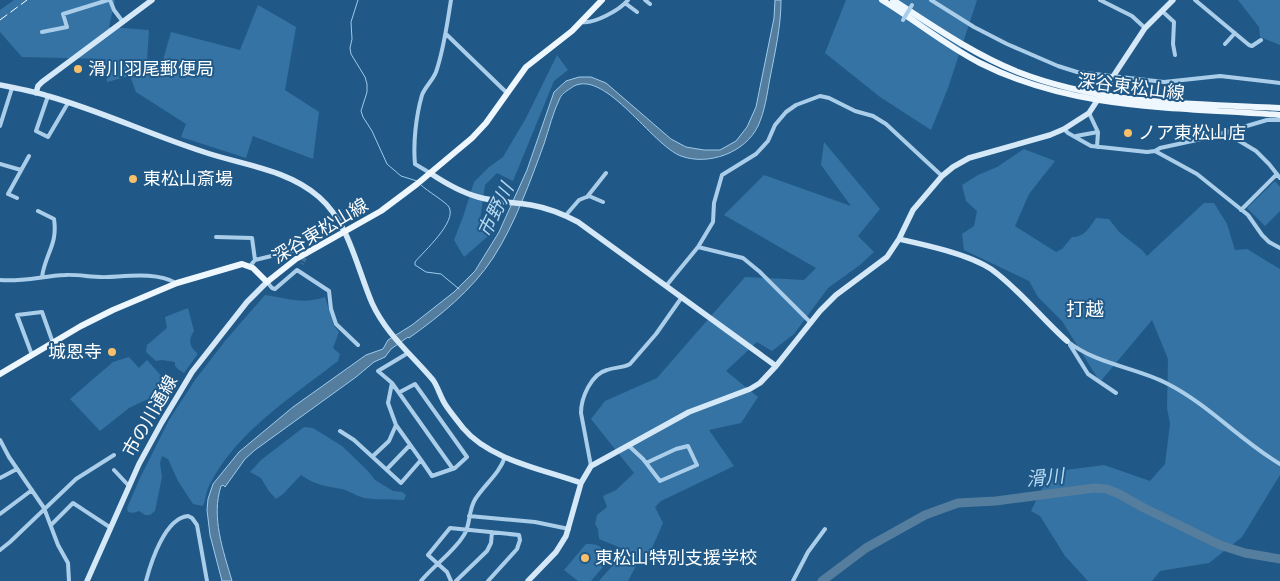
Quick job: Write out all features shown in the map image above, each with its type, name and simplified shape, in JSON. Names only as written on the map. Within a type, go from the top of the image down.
[{"type":"main road","name":"深谷東松山線","points":[[0,374],[113,310],[177,283],[238,264],[250,266],[267,282],[296,259],[371,218],[419,183],[472,138],[486,123],[519,76],[534,59],[572,31],[602,0]]},
{"type":"main road","name":"深谷東松山線","points":[[882,0],[981,63],[1030,84],[1136,106],[1280,115]]},
{"type":"main road","name":"深谷東松山線","points":[[892,0],[953,39],[1000,64],[1053,84],[1098,98],[1280,108]]},
{"type":"street","points":[[42,32],[67,27],[63,14],[109,0],[123,22]]},
{"type":"street","points":[[36,93],[38,86],[42,82],[152,0]]},
{"type":"street","points":[[451,0],[446,34],[435,74],[423,94],[416,125],[415,164],[459,191],[503,202],[529,204],[553,210],[566,216],[605,241],[776,366]]},
{"type":"street","points":[[645,0],[650,4]]},
{"type":"street","points":[[931,0],[974,27],[1033,56],[1078,72],[1164,82],[1220,76],[1280,83]]},
{"type":"street","points":[[1100,0],[1132,16],[1145,28]]},
{"type":"street","points":[[528,581],[556,552],[569,529],[581,483],[591,466],[689,412],[750,389],[760,383],[820,311],[836,296],[887,257],[899,240],[913,210],[942,176],[969,158],[1050,135],[1064,129],[1089,113],[1145,28],[1173,0]]},
{"type":"street","points":[[1195,0],[1252,46],[1261,40]]},
{"type":"street","points":[[581,22],[586,23],[605,16],[626,2],[637,12]]},
{"type":"street","points":[[903,20],[912,5]]},
{"type":"street","points":[[1162,11],[1174,22],[1173,50],[1176,55]]},
{"type":"street","points":[[1225,44],[1235,33]]},
{"type":"street","points":[[446,34],[507,93]]},
{"type":"street","points":[[0,85],[68,102],[196,150],[280,174],[293,179],[312,191],[334,214],[344,232],[374,306],[388,329],[406,352],[433,380],[445,404],[464,428],[480,444],[506,457],[581,483]]},
{"type":"street","points":[[0,126],[12,88]]},
{"type":"street","points":[[48,96],[36,131],[48,138],[68,102]]},
{"type":"street","points":[[666,286],[698,247],[714,222],[714,203],[722,175],[756,154],[768,141],[775,125],[786,112],[796,105],[820,96],[829,98],[855,111],[873,116],[886,124],[942,176]]},
{"type":"street","points":[[1089,113],[1098,132],[1098,147]]},
{"type":"street","points":[[1155,151],[1160,148],[1228,132],[1267,120],[1280,120]]},
{"type":"street","points":[[1064,129],[1091,146],[1155,151],[1197,174],[1248,215],[1269,242],[1280,248]]},
{"type":"street","points":[[1075,136],[1098,132]]},
{"type":"street","points":[[1228,132],[1238,141],[1256,151],[1279,176],[1242,210]]},
{"type":"street","points":[[17,198],[8,194],[29,156]]},
{"type":"street","points":[[0,164],[21,170]]},
{"type":"street","points":[[587,197],[606,173]]},
{"type":"street","points":[[566,216],[579,200],[590,196],[603,202]]},
{"type":"street","points":[[38,211],[54,220],[56,231],[55,240],[45,263],[42,277]]},
{"type":"street","points":[[216,237],[252,238],[255,260]]},
{"type":"street","points":[[899,240],[937,248],[975,260],[991,269],[1077,349],[1101,361],[1168,384],[1280,464]]},
{"type":"street","points":[[698,247],[743,258],[760,272],[811,323]]},
{"type":"street","points":[[250,266],[255,260],[296,250]]},
{"type":"street","points":[[267,282],[273,290],[275,289],[302,264]]},
{"type":"street","points":[[297,270],[329,291],[331,309],[336,324],[358,345]]},
{"type":"street","points":[[0,280],[18,281],[42,277],[79,275],[102,277],[146,276],[177,283]]},
{"type":"street","name":"市の川通線","points":[[87,581],[130,486],[162,422],[192,372],[247,302],[267,282]]},
{"type":"street","points":[[591,466],[581,413],[581,406],[587,389],[600,372],[625,367],[630,364],[656,334],[682,297]]},
{"type":"street","points":[[32,355],[17,315],[42,312],[53,343]]},
{"type":"street","points":[[1067,341],[1088,374],[1116,393]]},
{"type":"street","points":[[406,352],[378,371],[400,392],[453,468]]},
{"type":"street","points":[[392,383],[388,403],[396,426],[432,476],[453,468],[467,457],[415,384],[400,392]]},
{"type":"street","points":[[373,456],[389,441],[396,426]]},
{"type":"street","points":[[340,431],[373,456],[401,483],[421,460]]},
{"type":"street","points":[[0,440],[44,508],[58,545],[68,563],[69,581]]},
{"type":"street","points":[[387,469],[410,445]]},
{"type":"street","points":[[628,445],[660,481],[696,465],[688,446],[676,449],[646,463]]},
{"type":"street","points":[[0,550],[76,479],[114,455]]},
{"type":"street","points":[[421,581],[461,540],[467,529],[475,499],[499,472],[506,457]]},
{"type":"street","points":[[0,478],[17,469]]},
{"type":"street","points":[[114,470],[130,486]]},
{"type":"street","points":[[0,514],[32,490]]},
{"type":"street","points":[[51,525],[72,504],[111,528]]},
{"type":"street","points":[[146,581],[157,547],[162,539],[180,519],[188,516],[197,525],[208,581]]},
{"type":"street","points":[[469,516],[535,522],[569,529]]},
{"type":"street","points":[[451,581],[447,572],[428,554],[450,528],[519,535],[520,540],[517,549],[488,581]]},
{"type":"street","points":[[794,581],[808,552],[825,529]]},
{"type":"street","points":[[456,581],[487,551],[491,543],[492,532]]},
{"type":"shaded area","points":[[14,0],[115,0],[109,27],[149,30],[147,61],[163,60],[171,32],[240,50],[258,5],[296,27],[285,90],[319,112],[313,159],[253,136],[246,158],[181,137],[186,124],[136,92],[130,76],[107,82],[105,59],[22,57],[0,32],[0,10]]},
{"type":"shaded area","points":[[775,0],[781,0],[780,20],[766,102],[758,126],[752,135],[735,150],[725,155],[703,159],[681,156],[669,149],[614,98],[600,89],[587,84],[574,86],[562,94],[528,188],[501,245],[485,270],[465,292],[432,321],[391,349],[385,357],[374,362],[255,450],[245,459],[225,487],[221,486],[217,510],[219,534],[232,581],[222,581],[210,535],[207,510],[213,484],[239,452],[293,407],[366,355],[383,349],[388,340],[412,325],[454,292],[475,271],[499,232],[527,170],[554,92],[566,81],[579,77],[591,77],[606,83],[671,139],[686,147],[720,150],[736,141],[747,127],[756,107],[774,18]]},
{"type":"shaded area","points":[[846,0],[977,0],[948,88],[931,130],[880,97],[825,53]]},
{"type":"shaded area","points":[[1238,0],[1280,0],[1280,45],[1260,37],[1259,27]]},
{"type":"shaded area","points":[[557,55],[568,70],[554,81],[513,181],[497,173],[485,185],[480,220],[493,232],[464,257],[454,240],[474,182],[489,167],[503,157],[526,118]]},
{"type":"shaded area","points":[[824,142],[880,209],[858,236],[874,252],[860,265],[828,288],[794,334],[772,351],[757,342],[726,371],[758,397],[741,423],[709,430],[734,466],[661,501],[655,507],[663,523],[649,555],[637,564],[628,581],[599,581],[626,550],[599,539],[598,529],[595,524],[597,515],[607,507],[603,496],[616,490],[634,473],[591,419],[605,401],[657,378],[745,277],[804,280],[816,268],[724,215],[764,175],[851,206],[821,165]]},
{"type":"shaded area","points":[[1024,149],[1055,161],[1029,194],[1015,226],[1056,252],[1062,249],[1072,237],[1083,234],[1096,218],[1109,219],[1119,232],[1147,256],[1204,203],[1214,203],[1227,224],[1235,250],[1247,249],[1280,269],[1280,475],[1242,537],[1209,563],[1160,571],[1152,581],[1088,581],[1065,556],[1040,516],[1031,511],[1050,472],[1104,465],[1150,481],[1165,464],[1170,424],[1167,408],[1168,359],[1152,320],[1100,382],[1062,321],[1038,297],[1029,281],[964,250],[962,234],[974,226],[977,211],[966,201],[962,185],[978,175],[997,167]]},
{"type":"shaded area","points":[[1275,181],[1280,187],[1280,211],[1265,226],[1247,208]]},
{"type":"shaded area","points":[[265,295],[302,301],[325,297],[334,326],[339,332],[333,348],[340,354],[338,361],[267,416],[235,447],[221,465],[209,486],[203,506],[193,504],[178,481],[168,459],[162,456],[160,463],[162,477],[155,511],[150,515],[145,515],[139,511],[128,512],[127,508],[140,478],[169,420],[195,380],[225,341]]},
{"type":"shaded area","points":[[188,308],[194,331],[190,343],[197,355],[184,373],[175,366],[175,362],[156,361],[146,352],[147,345],[167,328],[165,317]]},
{"type":"shaded area","points":[[129,357],[139,368],[147,360],[164,379],[148,399],[129,408],[100,431],[70,399],[113,362]]},
{"type":"shaded area","points":[[304,427],[313,428],[342,446],[375,480],[393,491],[402,492],[406,495],[404,500],[364,498],[345,490],[316,483],[301,475],[276,499],[261,478],[250,472],[261,460]]},
{"type":"shaded area","points":[[586,544],[594,544],[601,547],[608,561],[591,581],[578,581],[564,570]]},
{"type":"waterway","points":[[358,0],[351,22],[352,39],[350,48],[351,54],[365,77],[367,84],[367,92],[361,111],[387,164],[401,176],[417,181]]},
{"type":"waterway","points":[[421,185],[447,205],[450,213],[444,228],[415,262],[415,265],[426,272],[441,274],[459,289]]},
{"type":"waterway","name":"滑川","points":[[822,581],[866,548],[925,515],[958,503],[996,501],[1094,488],[1107,489],[1119,494],[1220,545],[1245,553],[1280,559]]},
{"type":"tunnel","points":[[296,250],[305,250],[307,254],[302,264]]},
{"type":"railway","points":[[0,20],[27,0]]},
{"type":"place","name":"滑川羽尾郵便局","points":[[78,69]]},
{"type":"place","name":"ノア東松山店","points":[[1128,133]]},
{"type":"place","name":"東松山斎場","points":[[133,179]]},
{"type":"place","name":"城恩寺","points":[[112,352]]},
{"type":"place","name":"東松山特別支援学校","points":[[585,558]]},
{"type":"district","name":"打越","points":[[1085,309]]},
{"type":"water label","name":"市野川","points":[[495,210]]}]
